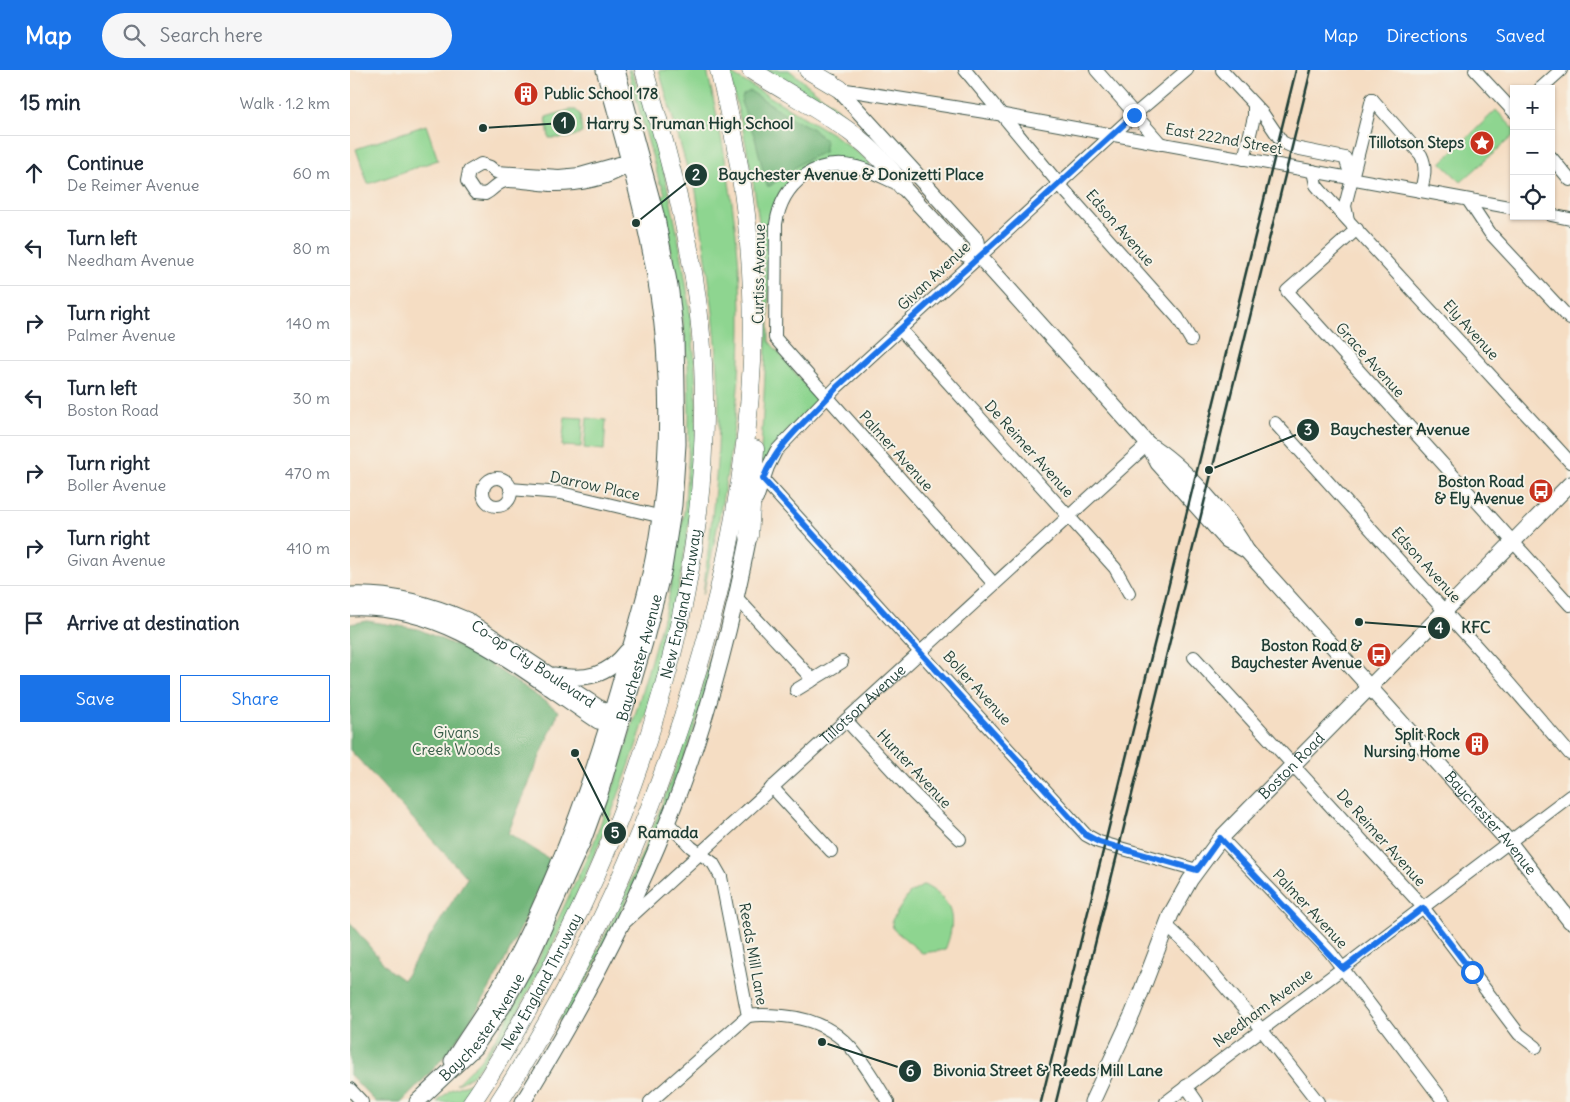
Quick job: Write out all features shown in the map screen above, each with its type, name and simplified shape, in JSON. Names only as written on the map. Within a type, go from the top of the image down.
[{"type":"highway","name":"New England Thruway","points":[[472,1102],[543,982],[575,919],[608,844],[654,714],[671,656],[692,558],[701,488],[704,442],[702,349],[685,226],[644,70]]},
{"type":"highway","name":"New England Thruway","points":[[499,1102],[563,992],[602,917],[642,824],[680,722],[710,620],[736,499],[749,408],[752,315],[745,206],[737,152],[719,70]]},
{"type":"highway","points":[[751,70],[845,127],[889,165],[902,186]]},
{"type":"highway","points":[[808,70],[840,89]]},
{"type":"highway","points":[[749,536],[759,351],[752,315]]},
{"type":"main road","name":"Baychester Avenue","points":[[604,70],[637,162],[664,248],[676,338],[679,429],[666,517],[657,598],[614,720]]},
{"type":"main road","name":"Baychester Avenue","points":[[617,70],[637,162]]},
{"type":"main road","name":"Baychester Avenue","points":[[821,70],[977,241],[979,256],[1148,444],[1167,456],[1236,531],[1247,551],[1509,842],[1570,921]]},
{"type":"main road","name":"Baychester Avenue","points":[[902,186],[966,254],[979,256]]},
{"type":"main road","name":"Boston Road","points":[[1092,1102],[1133,1013],[1166,925],[1197,870],[1220,838],[1570,484]]},
{"type":"main road","name":"Baychester Avenue","points":[[417,1102],[475,1047],[514,988],[532,954],[589,827],[631,646],[666,517]]},
{"type":"main road","points":[[523,1102],[570,1025],[622,924],[668,823],[714,683],[749,536]]},
{"type":"main road","name":"Co-op City Boulevard","points":[[350,595],[385,596],[415,601],[440,608],[598,721],[614,720]]},
{"type":"main road","name":"Co-op City Boulevard","points":[[350,608],[403,612],[464,626],[551,674],[614,720]]},
{"type":"main road","points":[[551,674],[588,678],[599,675],[618,663],[631,646]]},
{"type":"street","name":"Edson Avenue","points":[[965,70],[1059,184],[1178,318],[1191,340]]},
{"type":"street","points":[[1096,70],[1161,144]]},
{"type":"street","name":"Givan Avenue","points":[[749,536],[763,479],[776,451],[785,440],[827,398],[979,256],[1186,70]]},
{"type":"street","points":[[1222,70],[1263,114],[1282,142],[1296,148],[1345,158],[1352,179]]},
{"type":"street","points":[[1475,70],[1510,108]]},
{"type":"street","points":[[1544,85],[1561,70]]},
{"type":"street","name":"East 222nd Street","points":[[840,89],[1004,115],[1510,207]]},
{"type":"street","points":[[1352,225],[1345,206],[1372,99],[1421,155],[1424,163],[1420,191]]},
{"type":"street","points":[[1244,159],[1254,117],[1254,106]]},
{"type":"street","points":[[637,162],[622,172],[585,182],[553,185],[507,181],[496,184],[485,194],[475,192],[467,181],[469,171],[481,164],[490,166],[496,172],[558,176],[580,174],[619,163],[637,162]]},
{"type":"street","points":[[1555,162],[1570,180]]},
{"type":"street","name":"Curtiss Avenue","points":[[776,338],[776,224],[779,206],[794,184],[816,168],[843,165],[868,171],[902,186]]},
{"type":"street","name":"Ely Avenue","points":[[1313,172],[1316,185],[1570,462]]},
{"type":"street","points":[[1468,200],[1490,232],[1570,319]]},
{"type":"street","points":[[1555,216],[1570,219]]},
{"type":"street","name":"Grace Avenue","points":[[1352,225],[1286,291],[1570,605]]},
{"type":"street","name":"De Reimer Avenue","points":[[900,329],[1115,568],[1129,593]]},
{"type":"street","name":"Palmer Avenue","points":[[776,338],[827,398],[994,584]]},
{"type":"street","name":"Edson Avenue","points":[[1275,423],[1445,610],[1570,754]]},
{"type":"street","name":"Tillotson Avenue","points":[[622,924],[1148,444]]},
{"type":"street","name":"Boller Avenue","points":[[763,479],[921,650],[1086,835],[1099,842],[1197,870]]},
{"type":"street","name":"Darrow Place","points":[[510,489],[561,493],[666,517]]},
{"type":"street","points":[[736,597],[813,680]]},
{"type":"street","name":"De Reimer Avenue","points":[[1194,657],[1423,908],[1519,1034],[1536,1047]]},
{"type":"street","points":[[796,690],[842,662]]},
{"type":"street","name":"Hunter Avenue","points":[[846,720],[914,794],[960,839]]},
{"type":"street","points":[[772,787],[831,851]]},
{"type":"street","name":"Needham Avenue","points":[[1166,1102],[1570,796]]},
{"type":"street","name":"Reeds Mill Lane","points":[[650,1102],[748,1016],[724,887],[713,863],[691,847],[668,823]]},
{"type":"street","name":"Palmer Avenue","points":[[1220,838],[1343,969],[1444,1102]]},
{"type":"street","points":[[1166,925],[1195,952],[1261,1029],[1318,1102]]},
{"type":"street","points":[[748,1016],[758,1014],[798,1018],[813,1021],[834,1032],[859,1057],[888,1102]]},
{"type":"street","points":[[1186,1086],[1197,1102]]},
{"type":"street","points":[[350,1089],[362,1102]]},
{"type":"green space","points":[[628,70],[631,70],[646,111],[664,173],[682,261],[692,332],[696,380],[696,429],[690,509],[678,589],[660,668],[636,746],[608,822],[575,897],[540,970],[502,1040],[498,1038],[476,1071],[464,1081],[456,1084],[480,1060],[498,1035],[530,978],[593,845],[618,774],[668,601],[684,512],[689,416],[688,365],[683,320],[662,196],[665,194],[662,184],[660,184]]},
{"type":"green space","points":[[659,70],[707,70],[720,130],[735,222],[738,253],[741,314],[735,420],[718,526],[703,595],[718,450],[719,401],[716,345],[694,178],[690,178]]},
{"type":"green space","points":[[759,70],[789,70],[844,114],[841,119]]},
{"type":"green space","points":[[730,73],[834,135],[870,162],[870,166],[810,166],[793,177],[781,190],[774,205],[769,228],[769,341],[816,398],[815,403],[778,442],[760,470],[766,347],[763,266],[751,169]]},
{"type":"green space","points":[[750,91],[790,117],[813,129],[826,141],[824,152],[804,161],[770,186],[767,186],[755,138],[741,102],[743,95]]},
{"type":"green space","points":[[569,110],[576,110],[580,114],[582,133],[568,138],[549,138],[546,117]]},
{"type":"green space","points":[[1496,110],[1510,125],[1510,139],[1461,182],[1441,163]]},
{"type":"green space","points":[[426,125],[438,160],[368,184],[356,149]]},
{"type":"green space","points":[[565,417],[583,418],[581,447],[562,446]]},
{"type":"green space","points":[[587,418],[606,420],[604,450],[584,448]]},
{"type":"green space","points":[[735,571],[728,609],[695,727],[645,863],[569,1016],[558,1021],[597,951],[648,841],[695,708]]},
{"type":"green space","name":"Givans Creek Woods","points":[[367,621],[418,629],[475,654],[559,711],[508,833],[551,860],[501,968],[471,1019],[432,1071],[402,1102],[376,1102],[350,1075],[350,923],[389,970],[403,980],[467,878],[350,750],[350,624]]},
{"type":"green space","points":[[924,885],[942,897],[950,912],[952,920],[951,929],[945,950],[922,953],[893,929],[892,920],[909,894]]},
{"type":"green space","points":[[534,1064],[537,1067],[515,1102],[511,1102]]},
{"type":"green space","points":[[482,1073],[463,1102],[437,1102],[450,1090],[472,1082]]},
{"type":"railway","points":[[1041,1102],[1296,70]]},
{"type":"railway","points":[[1056,1102],[1311,70]]},
{"type":"place","name":"Public School 178","points":[[526,94]]},
{"type":"place","name":"Harry S. Truman High School","points":[[483,128]]},
{"type":"place","name":"Tillotson Steps","points":[[1482,143]]},
{"type":"place","name":"Baychester Avenue & Donizetti Place","points":[[636,223]]},
{"type":"place","name":"Baychester Avenue","points":[[1209,470]]},
{"type":"place","name":"Boston Road & Ely Avenue","points":[[1541,491]]},
{"type":"place","name":"KFC","points":[[1359,622]]},
{"type":"place","name":"Boston Road & Baychester Avenue","points":[[1379,655]]},
{"type":"place","name":"Split Rock Nursing Home","points":[[1477,744]]},
{"type":"place","name":"Ramada","points":[[575,753]]},
{"type":"place","name":"Bivonia Street & Reeds Mill Lane","points":[[822,1042]]},
{"type":"route","points":[[1134,115],[837,387],[776,451],[763,479],[778,493],[1091,839],[1197,870],[1220,838],[1330,952],[1343,969],[1423,908],[1472,972]]}]
